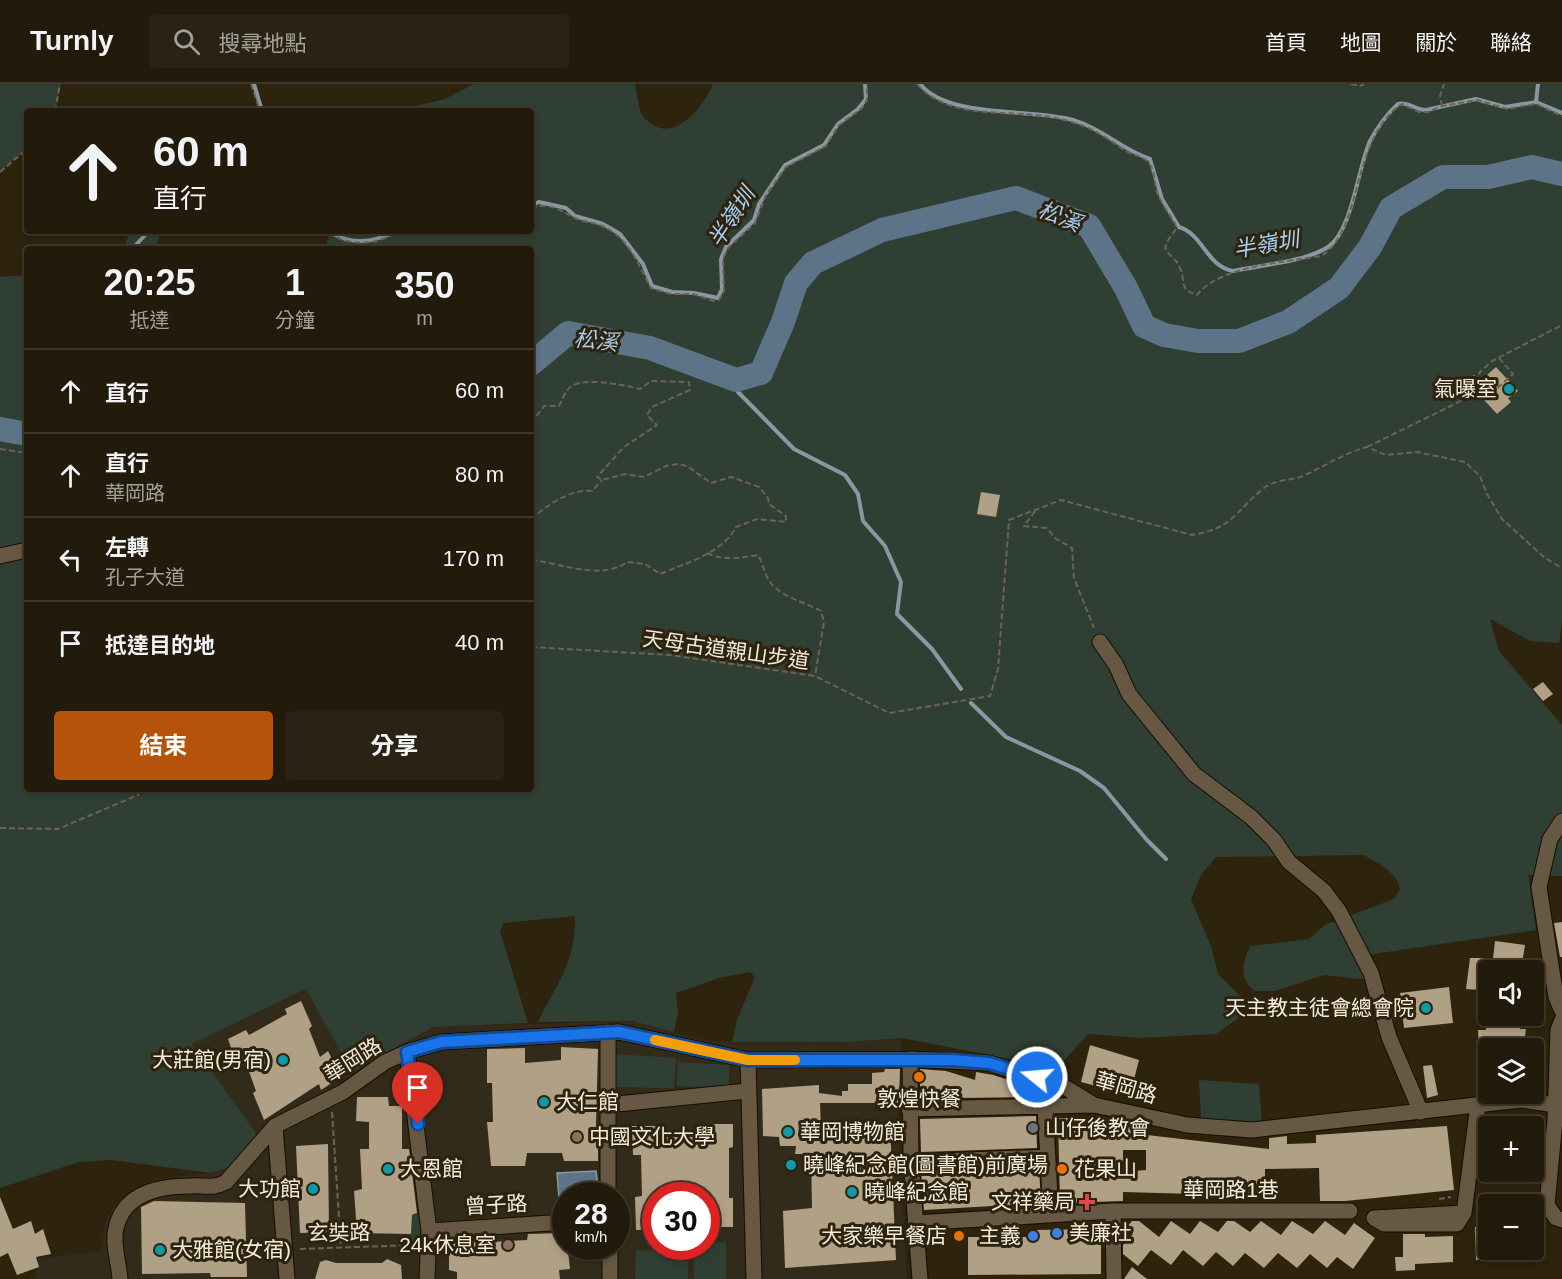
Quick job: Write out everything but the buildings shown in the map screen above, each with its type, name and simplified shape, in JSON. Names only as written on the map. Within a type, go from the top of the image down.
[{"type":"street","points":[[0,556],[24,551]]},
{"type":"street","points":[[1100,642],[1116,665],[1130,694],[1194,774],[1251,817],[1274,840],[1289,862],[1324,891],[1339,910],[1371,972],[1389,1037],[1421,1112]]},
{"type":"street","points":[[1562,821],[1550,839],[1539,887],[1556,997],[1562,1011]]},
{"type":"street","points":[[1562,1020],[1558,1030],[1559,1106],[1547,1204],[1556,1218],[1562,1220]]},
{"type":"street","points":[[608,1032],[608,1182]]},
{"type":"street","name":"華岡路","points":[[120,1279],[115,1229],[124,1208],[138,1196],[151,1190],[191,1185],[215,1188],[221,1185],[275,1126],[331,1099],[386,1062],[407,1052],[441,1042],[619,1032],[748,1060],[910,1059],[989,1063],[1066,1088],[1094,1106],[1187,1125],[1252,1130],[1521,1100],[1559,1106]]},
{"type":"street","points":[[407,1052],[429,1238],[427,1279]]},
{"type":"street","points":[[910,1059],[911,1162],[920,1279]]},
{"type":"street","points":[[748,1060],[747,1091],[754,1279]]},
{"type":"street","points":[[607,1105],[747,1091]]},
{"type":"street","points":[[1464,1213],[1374,1218],[1384,1224],[1457,1224],[1464,1213],[1478,1105]]},
{"type":"street","points":[[909,1109],[1094,1106]]},
{"type":"street","points":[[1045,1107],[1051,1214]]},
{"type":"street","points":[[275,1126],[287,1279]]},
{"type":"street","points":[[911,1162],[1048,1157]]},
{"type":"street","points":[[1113,1211],[1114,1279]]},
{"type":"street","name":"華岡路1巷","points":[[915,1223],[1113,1211],[1350,1211]]},
{"type":"street","name":"曾子路","points":[[429,1238],[552,1224]]},
{"type":"street","points":[[610,1260],[610,1279]]},
{"type":"path","points":[[56,108],[60,84]]},
{"type":"path","points":[[251,84],[259,108]]},
{"type":"path","points":[[534,207],[541,205],[565,210],[574,218],[603,226],[622,238],[643,270],[651,288],[671,294],[693,294],[714,301],[719,300],[724,291],[723,259],[728,248],[755,223],[766,195],[786,167],[826,146],[838,126],[862,108],[867,100],[867,84]]},
{"type":"path","points":[[917,84],[923,91],[959,108],[1003,115],[1048,117],[1074,122],[1101,132],[1127,152],[1148,161],[1161,201],[1169,210],[1177,228],[1165,245],[1166,252],[1180,269],[1183,284],[1189,292],[1197,295],[1209,282],[1234,273],[1321,256],[1329,251],[1342,236],[1357,180],[1376,134],[1385,120],[1402,104],[1419,112],[1428,112],[1442,106],[1477,100],[1507,109],[1536,104],[1562,116]]},
{"type":"path","points":[[1351,84],[1359,86],[1364,84]]},
{"type":"path","points":[[1442,106],[1440,96],[1444,84]]},
{"type":"path","points":[[0,172],[24,152]]},
{"type":"path","points":[[333,234],[356,245],[369,241],[381,241],[394,234]]},
{"type":"path","points":[[1494,391],[1479,373],[1499,357],[1562,325]]},
{"type":"path","points":[[1484,400],[1513,374],[1499,357]]},
{"type":"path","points":[[534,419],[544,406],[559,406],[570,387],[579,383],[622,384],[640,389],[651,381],[689,382],[690,390],[652,407],[647,415],[657,424],[624,447],[597,477],[603,480]]},
{"type":"path","name":"天母古道親山步道","points":[[534,647],[670,656],[815,676],[889,713],[990,696],[998,669],[1009,520],[1061,500],[1192,535],[1211,532],[1238,515],[1265,488],[1284,479],[1302,477],[1320,465],[1367,447],[1465,399],[1485,381]]},
{"type":"path","points":[[1367,447],[1386,455],[1417,452],[1465,462],[1480,476],[1487,494],[1502,519],[1545,558],[1562,568]]},
{"type":"path","points":[[0,449],[24,453]]},
{"type":"path","points":[[534,517],[558,500],[581,490],[592,491],[603,480],[625,474],[644,477],[666,466],[678,464],[687,466],[711,483],[731,477],[759,487],[768,498],[769,504],[786,516],[786,522],[756,519],[736,526],[731,536],[707,553],[660,574],[645,564],[636,562],[627,562],[620,567],[602,571],[587,571],[545,560],[534,560]]},
{"type":"path","points":[[1037,508],[1024,526],[1047,528],[1055,538],[1072,548],[1074,578],[1100,642]]},
{"type":"path","points":[[707,553],[716,557],[736,558],[758,555],[767,578],[783,596],[798,599],[821,611],[824,622],[815,676]]},
{"type":"path","points":[[0,828],[58,829],[140,792]]},
{"type":"path","points":[[331,1099],[341,1247]]},
{"type":"path","name":"玄奘路","points":[[285,1249],[341,1247],[429,1238]]},
{"type":"shaded area","name":"中國文化大學","points":[[307,989],[352,1072],[433,1027],[632,1021],[703,1040],[749,1043],[850,1042],[902,1038],[898,1107],[907,1279],[35,1279],[38,1259],[101,1251],[105,1222],[116,1203],[133,1190],[156,1179],[211,1173],[254,1132],[192,1044]]},
{"type":"green space","points":[[0,84],[61,84],[56,108],[24,108],[24,151],[0,171]]},
{"type":"green space","points":[[474,84],[635,84],[641,113],[653,125],[664,129],[684,122],[693,114],[713,84],[1562,84],[1562,622],[1559,643],[1530,641],[1490,619],[1499,651],[1562,725],[1562,876],[1528,875],[1536,930],[1360,956],[1369,980],[1324,975],[1275,991],[1254,991],[1246,981],[1243,970],[1250,946],[1309,939],[1325,925],[1394,899],[1400,890],[1391,873],[1363,855],[1216,857],[1201,875],[1191,899],[1212,949],[1218,974],[1239,995],[1243,1007],[1240,1017],[1216,1034],[1140,1038],[1088,1034],[1062,1063],[1041,1065],[902,1038],[850,1042],[732,1042],[737,1020],[755,977],[750,972],[719,978],[676,993],[678,1013],[674,1032],[632,1021],[538,1022],[569,959],[575,916],[504,923],[500,931],[528,1023],[433,1027],[352,1072],[306,989],[192,1044],[255,1132],[256,1141],[226,1168],[211,1173],[112,1160],[79,1162],[0,1188],[0,277],[24,275],[24,792],[534,792],[534,246],[326,246],[329,234],[534,234],[534,108],[408,108],[445,99]]},
{"type":"green space","points":[[129,234],[161,234],[156,246],[119,246],[125,245]]},
{"type":"green space","points":[[615,1054],[676,1058],[674,1088],[613,1087]]},
{"type":"green space","points":[[678,1062],[729,1065],[729,1088],[677,1086]]},
{"type":"green space","points":[[1199,1080],[1259,1084],[1263,1137],[1202,1134]]},
{"type":"green space","points":[[424,1214],[423,1245],[411,1245],[412,1215]]},
{"type":"green space","points":[[720,1242],[726,1242],[726,1279],[694,1279],[693,1260],[720,1260]]},
{"type":"green space","points":[[636,1250],[642,1250],[642,1260],[688,1260],[688,1279],[635,1279]]},
{"type":"water","points":[[596,1171],[597,1182],[558,1182],[557,1173]]},
{"type":"waterway","name":"半嶺圳","points":[[254,84],[261,108]]},
{"type":"waterway","name":"半嶺圳","points":[[534,204],[539,202],[566,208],[575,216],[603,224],[620,234],[643,264],[652,286],[672,292],[694,293],[718,298],[722,289],[721,259],[726,247],[754,220],[759,204],[785,165],[824,145],[838,124],[858,109],[866,99],[865,84]]},
{"type":"waterway","name":"半嶺圳","points":[[920,84],[933,95],[950,103],[970,108],[1056,116],[1073,120],[1094,128],[1130,150],[1150,159],[1162,199],[1179,227],[1194,236],[1217,263],[1233,271],[1307,256],[1328,247],[1336,239],[1349,214],[1370,141],[1382,121],[1398,104],[1426,110],[1476,99],[1505,107],[1536,102],[1562,113]]},
{"type":"waterway","points":[[1536,102],[1538,84]]},
{"type":"waterway","name":"松溪","points":[[534,361],[568,333],[650,348],[736,380],[761,373],[783,322],[796,283],[813,263],[882,230],[1016,198],[1089,226],[1126,288],[1144,326],[1164,335],[1198,341],[1239,341],[1288,322],[1339,288],[1370,247],[1391,208],[1443,177],[1488,177],[1532,167],[1562,174]]},
{"type":"waterway","points":[[135,246],[146,234]]},
{"type":"waterway","name":"半嶺圳","points":[[334,234],[358,241],[388,234]]},
{"type":"waterway","points":[[736,380],[738,392],[794,449],[845,475],[858,494],[863,521],[885,546],[901,582],[897,614],[932,649],[961,689]]},
{"type":"waterway","name":"松溪","points":[[0,429],[24,433]]},
{"type":"waterway","points":[[971,703],[1006,737],[1080,771],[1104,788],[1146,839],[1166,859]]},
{"type":"slow traffic","points":[[655,1040],[748,1060],[795,1060]]},
{"type":"place","name":"氣曝室","points":[[1509,389]]},
{"type":"place","name":"天主教主徒會總會院","points":[[1426,1008]]},
{"type":"place","name":"大莊館(男宿)","points":[[283,1060]]},
{"type":"place","name":"敦煌快餐","points":[[919,1077]]},
{"type":"place","name":"大仁館","points":[[544,1102]]},
{"type":"place","name":"山仔後教會","points":[[1033,1128]]},
{"type":"place","name":"華岡博物館","points":[[788,1132]]},
{"type":"place","name":"中國文化大學","points":[[577,1137]]},
{"type":"place","name":"曉峰紀念館(圖書館)前廣場","points":[[791,1165]]},
{"type":"place","name":"大恩館","points":[[388,1169]]},
{"type":"place","name":"花果山","points":[[1062,1169]]},
{"type":"place","name":"大功館","points":[[313,1189]]},
{"type":"place","name":"曉峰紀念館","points":[[852,1192]]},
{"type":"place","name":"文祥藥局","points":[[1087,1202]]},
{"type":"place","name":"美廉社","points":[[1057,1233]]},
{"type":"place","name":"大家樂早餐店","points":[[959,1236]]},
{"type":"place","name":"主義","points":[[1033,1236]]},
{"type":"place","name":"24k休息室","points":[[508,1245]]},
{"type":"place","name":"大雅館(女宿)","points":[[160,1250]]},
{"type":"route","points":[[418,1124],[407,1052],[441,1042],[619,1032],[748,1060],[951,1060],[989,1063],[1037,1077]]}]
